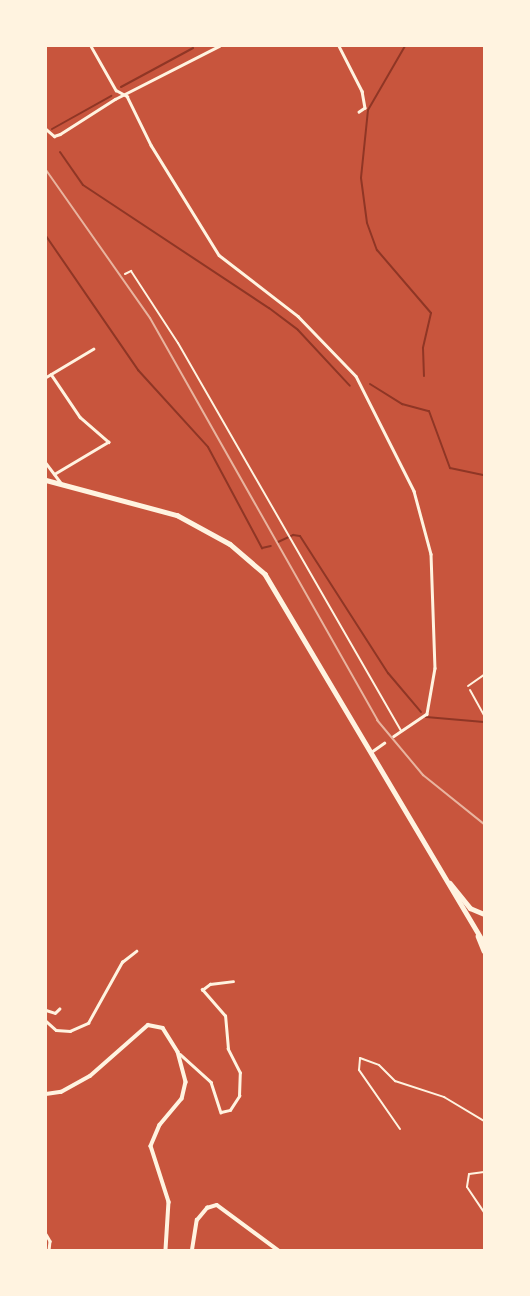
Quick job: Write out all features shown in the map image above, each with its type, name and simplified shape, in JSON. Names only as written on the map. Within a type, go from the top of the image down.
[{"type":"main road","points":[[46,480],[177,515],[245,556],[272,583],[485,951]]},
{"type":"main road","points":[[443,876],[470,908],[485,914]]},
{"type":"main road","points":[[474,929],[485,943]]},
{"type":"street","points":[[91,46],[116,90],[127,96],[136,119],[219,255],[298,316],[356,376],[405,471],[427,536],[435,598],[435,668],[428,714],[422,718]]},
{"type":"street","points":[[46,129],[54,136],[60,134],[219,46]]},
{"type":"street","points":[[340,46],[362,91],[365,108],[359,112]]},
{"type":"street","points":[[46,377],[93,349]]},
{"type":"street","points":[[51,374],[80,417],[109,442],[55,474]]},
{"type":"street","points":[[46,463],[61,483]]},
{"type":"street","points":[[394,736],[428,714]]},
{"type":"street","points":[[371,752],[384,743]]},
{"type":"street","points":[[46,1021],[63,1031],[88,1023],[122,962],[136,951]]},
{"type":"street","points":[[46,1094],[61,1092],[90,1076],[151,1023],[163,1028],[178,1052],[211,1082],[221,1112],[230,1110],[239,1096],[240,1073],[228,1049],[225,1016],[202,990],[210,984],[233,981]]},
{"type":"street","points":[[46,1010],[55,1013],[59,1009]]},
{"type":"street","points":[[166,1251],[170,1210],[151,1146],[160,1125],[186,1090],[178,1052]]},
{"type":"street","points":[[192,1251],[197,1220],[207,1208],[217,1205],[278,1251]]},
{"type":"street","points":[[46,1234],[49,1251]]},
{"type":"lane","points":[[125,274],[131,271],[178,343],[401,731]]},
{"type":"lane","points":[[468,686],[485,676]]},
{"type":"lane","points":[[400,1129],[359,1070],[360,1058],[379,1065],[395,1081],[444,1097],[485,1121]]},
{"type":"lane","points":[[485,1172],[469,1174],[467,1187],[485,1212]]},
{"type":"path","points":[[468,686],[485,715]]},
{"type":"waterway","points":[[405,46],[368,110],[361,178],[367,223],[377,250],[431,313],[423,348],[424,376]]},
{"type":"waterway","points":[[121,87],[193,48]]},
{"type":"waterway","points":[[52,129],[111,96]]},
{"type":"waterway","points":[[60,152],[83,185],[269,308],[298,330],[350,386]]},
{"type":"waterway","points":[[46,236],[138,370],[208,447],[262,548],[271,546]]},
{"type":"waterway","points":[[370,384],[402,404],[429,411],[450,468],[484,475]]},
{"type":"waterway","points":[[278,542],[293,535],[300,536],[388,673],[421,712]]},
{"type":"waterway","points":[[426,717],[484,722]]},
{"type":"railway","points":[[46,170],[150,318],[377,720],[423,775],[484,824]]}]
